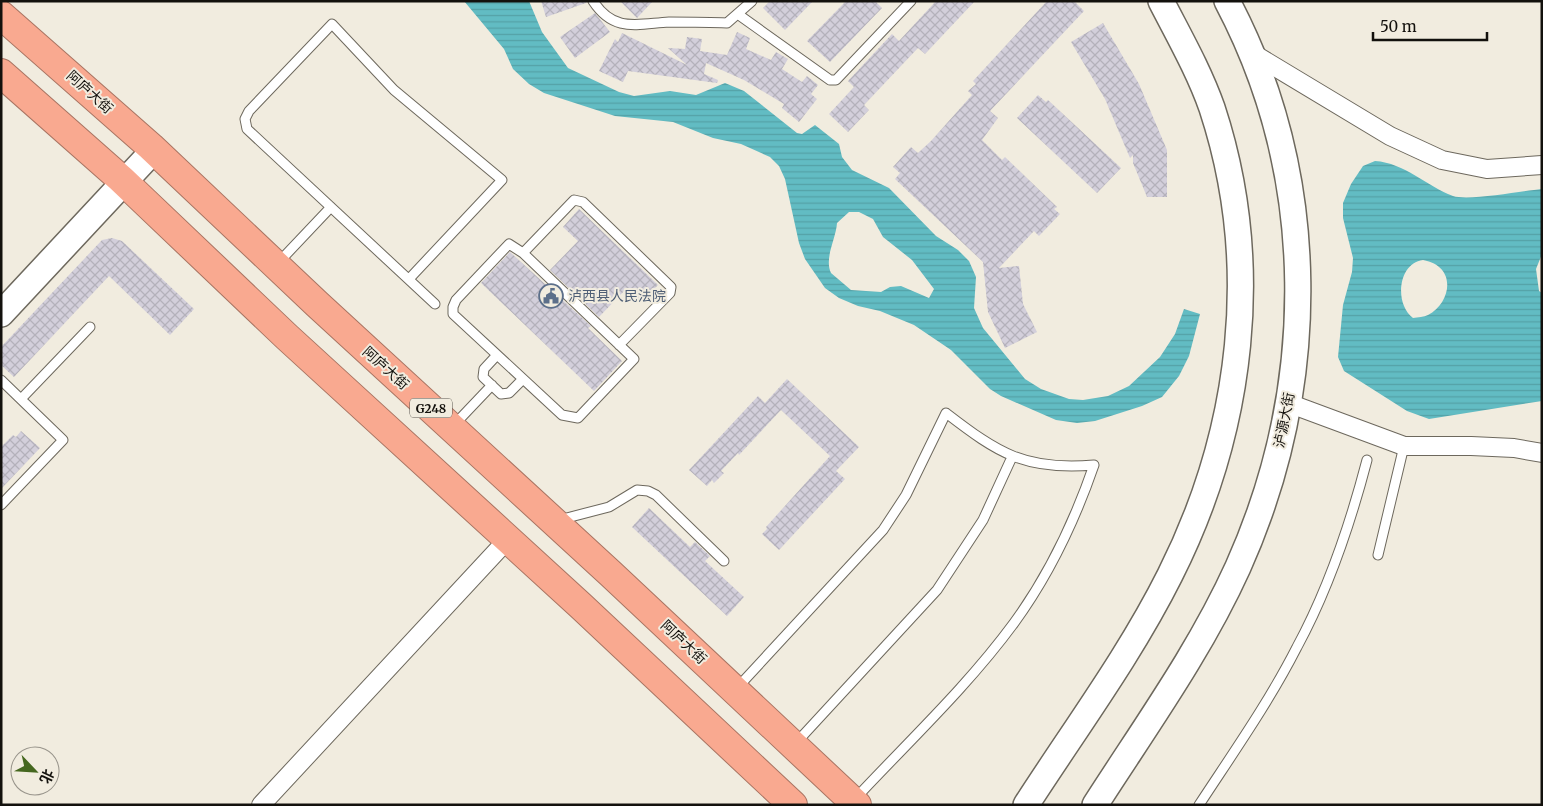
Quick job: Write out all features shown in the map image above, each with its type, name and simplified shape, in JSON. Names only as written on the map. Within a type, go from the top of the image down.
[{"type":"highway","name":"阿庐大街","points":[[1,15],[154,150],[855,803]]},
{"type":"highway","points":[[1,73],[124,182],[287,337],[508,539],[793,805]]},
{"type":"main road","points":[[1026,805],[1130,645],[1170,576],[1192,527],[1210,477],[1221,441],[1232,386],[1241,300],[1241,267],[1235,201],[1223,145],[1211,106],[1200,77],[1161,1]]},
{"type":"main road","name":"泸源大街","points":[[1095,805],[1196,647],[1234,576],[1265,495],[1288,403],[1297,338],[1299,301],[1296,228],[1280,139],[1252,53],[1227,1]]},
{"type":"main road","points":[[1,314],[154,150]]},
{"type":"street","points":[[1252,53],[1390,136],[1442,160],[1487,169],[1542,165]]},
{"type":"street","points":[[1288,403],[1404,446],[1506,448],[1542,453]]},
{"type":"street","points":[[261,805],[508,539]]},
{"type":"lane","points":[[593,1],[605,16],[612,21],[636,26],[667,22],[727,23],[739,15],[752,1]]},
{"type":"lane","points":[[739,15],[830,80],[836,80],[911,1]]},
{"type":"lane","points":[[409,279],[502,180],[376,74],[332,24],[249,111],[245,119],[247,129],[435,304]]},
{"type":"lane","points":[[523,253],[574,200],[583,202],[671,287],[670,293],[619,346]]},
{"type":"lane","points":[[276,264],[331,207]]},
{"type":"lane","points":[[509,244],[523,253],[634,359],[578,418],[562,415],[453,314],[456,300],[509,244]]},
{"type":"lane","points":[[21,399],[90,327]]},
{"type":"lane","points":[[497,355],[484,369],[483,377],[501,394],[509,393],[522,378]]},
{"type":"lane","points":[[1,380],[63,440],[1,505]]},
{"type":"lane","points":[[452,428],[492,385]]},
{"type":"lane","points":[[735,690],[883,530],[906,495],[946,413],[985,443],[1012,457],[1050,465],[1094,465],[1082,499],[1058,552],[1015,622],[980,666],[855,803]]},
{"type":"lane","points":[[1378,555],[1404,446]]},
{"type":"lane","points":[[794,745],[938,590],[978,528],[1012,457]]},
{"type":"lane","points":[[1199,805],[1281,677],[1312,617],[1341,548],[1367,460]]},
{"type":"lane","points":[[554,521],[599,511],[619,502],[637,490],[648,491],[656,495],[724,561]]},
{"type":"water","points":[[464,1],[529,1],[542,32],[568,68],[619,92],[634,96],[670,91],[696,95],[725,83],[744,91],[797,133],[802,134],[815,125],[839,144],[842,157],[852,170],[889,188],[936,236],[958,250],[969,261],[976,277],[974,308],[983,328],[1025,379],[1041,389],[1069,399],[1083,400],[1108,396],[1129,386],[1160,357],[1175,334],[1184,309],[1200,314],[1189,356],[1179,376],[1162,397],[1142,406],[1095,421],[1077,423],[1056,420],[1001,396],[990,389],[951,350],[914,325],[880,311],[858,306],[839,298],[825,288],[805,259],[799,243],[785,179],[779,166],[770,157],[741,144],[713,138],[673,122],[615,116],[544,93],[529,84],[513,69],[504,49]],"holes":[[[849,212],[859,212],[873,219],[883,237],[912,260],[934,289],[929,298],[901,286],[890,287],[881,292],[851,290],[831,273],[829,261],[837,223]]]},
{"type":"water","points":[[1375,161],[1396,166],[1453,196],[1483,197],[1542,189],[1542,254],[1536,269],[1539,291],[1542,293],[1542,401],[1429,419],[1407,411],[1344,371],[1338,357],[1343,305],[1352,272],[1353,258],[1343,218],[1343,203],[1351,184],[1363,166]],"holes":[[[1423,260],[1441,269],[1446,277],[1446,293],[1436,309],[1426,316],[1413,318],[1407,312],[1401,294],[1404,276],[1408,268],[1415,263]]]},
{"type":"building","points":[[541,1],[586,1],[586,3],[546,17]]},
{"type":"building","points":[[620,1],[653,1],[637,18]]},
{"type":"building","points":[[770,1],[813,1],[785,30],[763,8]]},
{"type":"building","points":[[846,1],[875,1],[882,8],[830,62],[807,41]]},
{"type":"building","points":[[936,1],[975,1],[925,54],[918,48],[864,105],[869,110],[848,132],[829,114],[854,87],[848,81],[892,34],[899,41]]},
{"type":"building","points":[[1047,1],[1074,1],[1084,11],[990,111],[998,118],[982,140],[1002,160],[1005,157],[1057,207],[1054,209],[1060,214],[1039,236],[1034,231],[999,268],[1019,266],[1023,304],[1037,332],[1005,348],[988,312],[983,262],[895,179],[900,173],[893,167],[911,147],[918,153],[931,141],[972,95],[968,91],[976,84],[973,81]]},
{"type":"building","points":[[595,13],[610,32],[575,58],[560,37]]},
{"type":"building","points":[[1103,23],[1139,84],[1167,150],[1167,197],[1147,197],[1133,163],[1133,155],[1130,158],[1105,99],[1071,42]]},
{"type":"building","points":[[737,32],[750,38],[746,49],[771,60],[776,52],[788,59],[782,69],[802,82],[807,76],[818,85],[811,94],[817,99],[799,122],[782,108],[784,104],[744,80],[706,63],[704,74],[718,80],[717,83],[628,71],[623,82],[599,71],[615,39],[618,42],[622,33],[687,65],[668,48],[685,49],[687,37],[702,39],[700,51],[727,55]]},
{"type":"building","points":[[1038,95],[1046,102],[1048,100],[1121,168],[1097,193],[1017,118]]},
{"type":"building","points":[[579,209],[658,285],[641,302],[627,288],[599,317],[550,270],[578,241],[563,227]]},
{"type":"building","points":[[112,238],[122,241],[194,309],[170,335],[109,276],[14,377],[1,365],[1,347],[102,240]]},
{"type":"building","points":[[510,252],[591,326],[588,328],[622,361],[594,391],[481,283]]},
{"type":"building","points":[[787,379],[859,447],[836,471],[845,479],[779,550],[762,534],[767,529],[766,527],[830,456],[781,410],[739,455],[738,453],[721,471],[724,473],[714,483],[712,480],[707,486],[689,470],[758,396],[765,403]]},
{"type":"building","points":[[21,431],[40,448],[1,489],[1,447],[13,435],[16,437]]},
{"type":"building","points":[[649,508],[690,547],[695,542],[710,556],[705,561],[744,597],[727,616],[632,527]]},
{"type":"place","name":"泸西县人民法院","points":[[551,296]]}]
